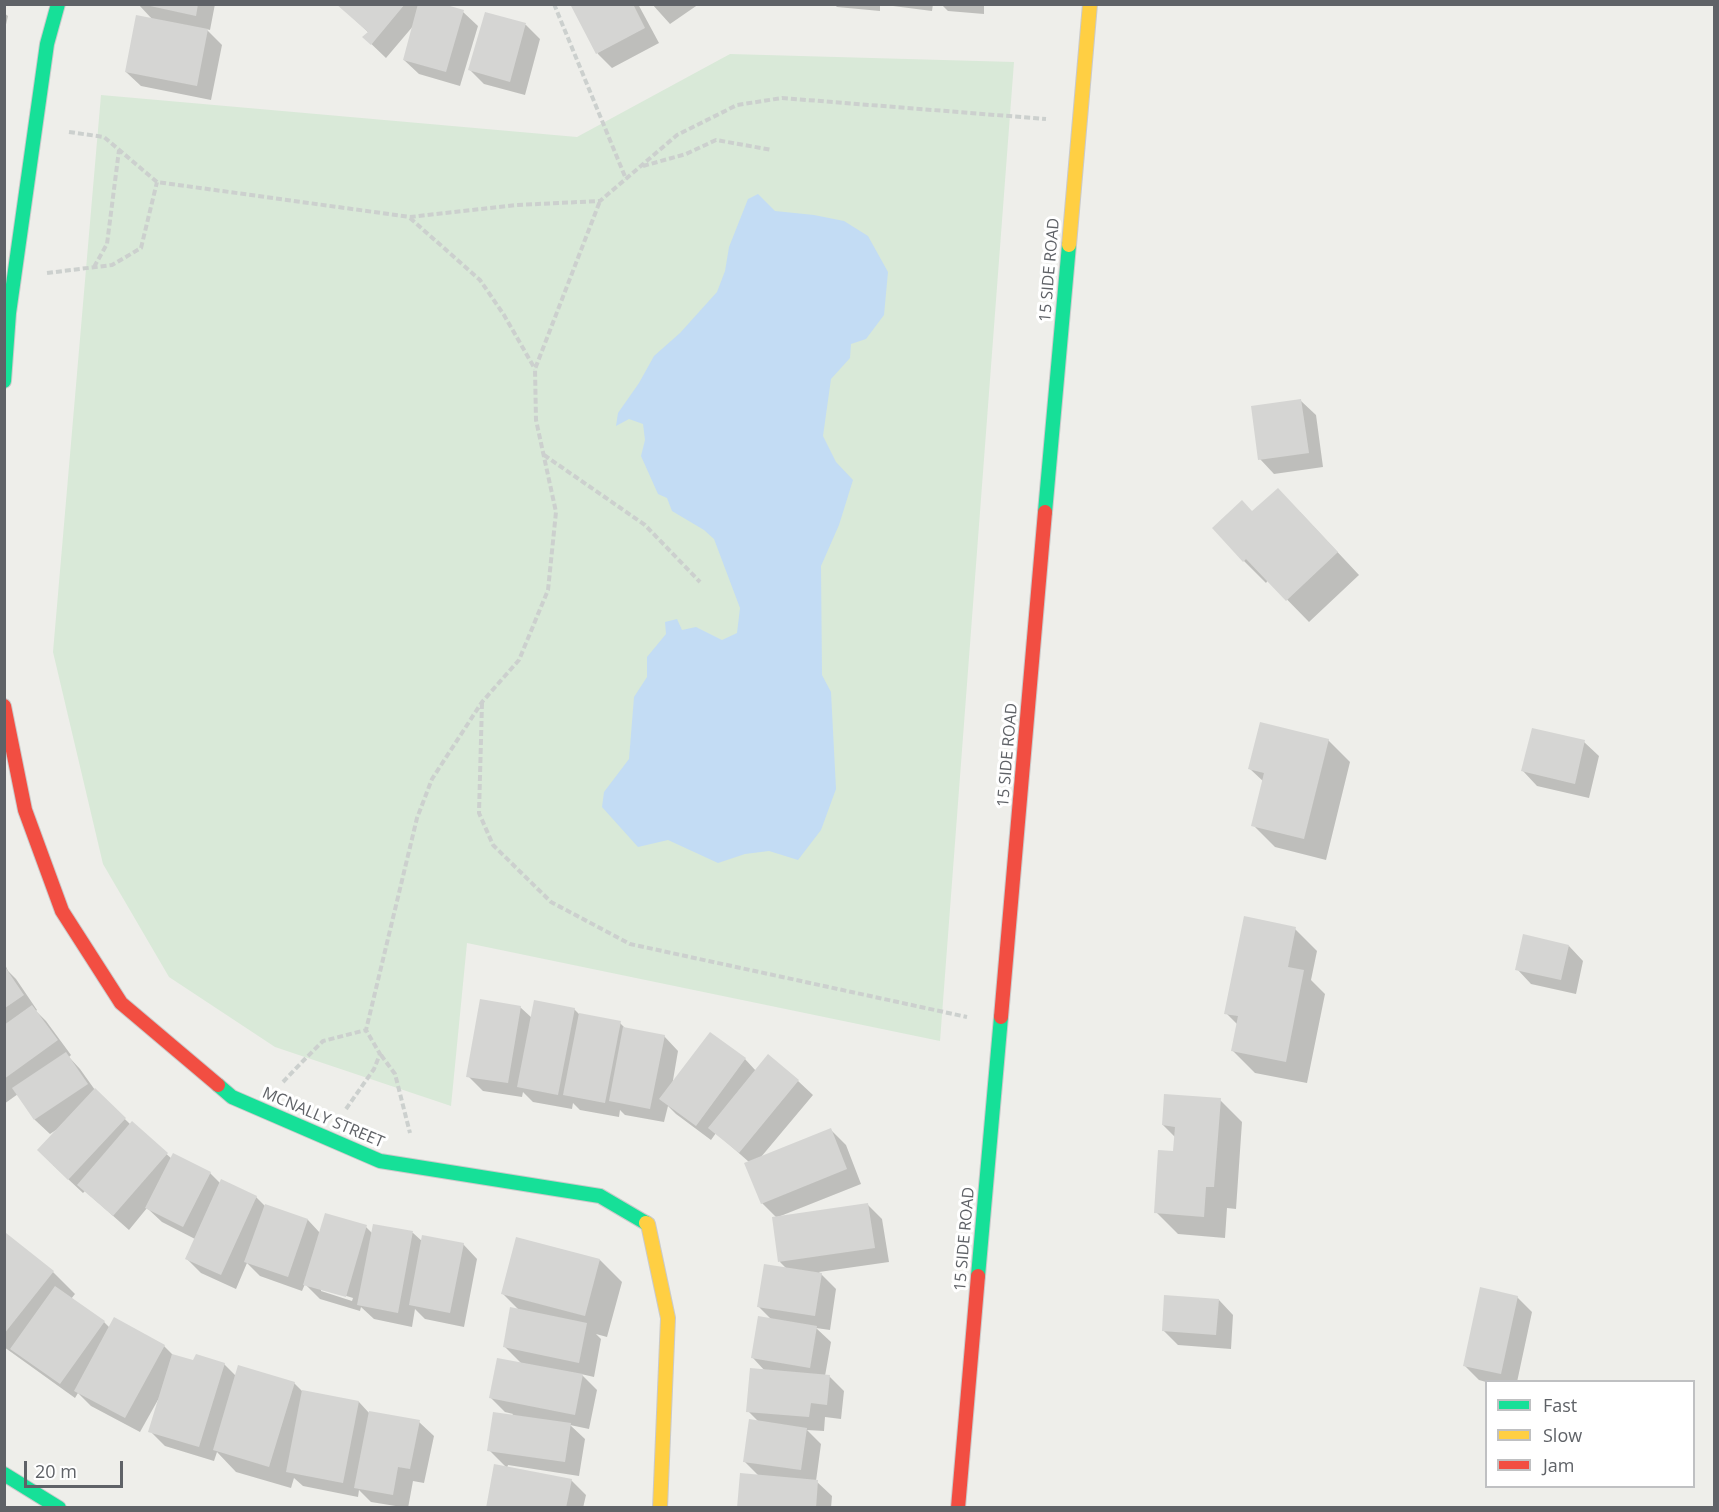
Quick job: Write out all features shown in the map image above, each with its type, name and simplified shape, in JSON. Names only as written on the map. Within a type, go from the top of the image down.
[{"type":"street","points":[[4,381],[9,313],[35,127],[47,44],[58,4]]},
{"type":"street","name":"15 SIDE ROAD","points":[[958,1508],[1090,4]]},
{"type":"street","name":"MCNALLY STREET","points":[[4,706],[25,810],[62,911],[122,1003],[231,1098],[380,1161],[600,1196],[648,1224],[668,1318],[660,1508]]},
{"type":"street","points":[[4,1474],[59,1508]]},
{"type":"path","points":[[554,4],[626,179]]},
{"type":"path","points":[[419,1167],[395,1074],[366,1030],[417,818],[432,779],[482,702],[519,660],[548,591],[556,512],[536,420],[535,369],[600,201],[677,135],[737,105],[782,98],[1080,122]]},
{"type":"path","points":[[35,127],[104,137],[157,182],[410,217],[517,205],[600,201]]},
{"type":"path","points":[[640,167],[686,154],[716,140],[772,150]]},
{"type":"path","points":[[94,267],[107,244],[119,150]]},
{"type":"path","points":[[14,277],[112,265],[141,248],[157,182]]},
{"type":"path","points":[[410,217],[480,280],[504,315],[535,369]]},
{"type":"path","points":[[544,455],[645,525],[700,582]]},
{"type":"path","points":[[482,702],[479,813],[493,845],[551,902],[630,944],[1001,1024]]},
{"type":"path","points":[[260,1109],[323,1041],[366,1030]]},
{"type":"path","points":[[332,1140],[339,1117],[369,1078],[380,1054]]},
{"type":"green space","points":[[730,54],[1014,62],[940,1041],[467,943],[451,1106],[275,1047],[169,977],[103,864],[53,652],[101,95],[577,137]]},
{"type":"water","points":[[758,194],[775,211],[844,221],[868,236],[888,272],[884,315],[866,339],[851,344],[850,358],[831,379],[823,436],[836,462],[853,480],[839,525],[821,566],[822,675],[831,692],[836,789],[821,830],[798,860],[769,851],[745,854],[718,863],[668,840],[638,847],[602,807],[604,792],[629,759],[634,697],[647,677],[647,657],[666,634],[665,622],[677,619],[682,630],[696,627],[722,640],[737,633],[740,608],[714,539],[704,530],[672,511],[667,498],[658,494],[641,456],[645,440],[643,424],[629,419],[616,426],[618,413],[654,356],[680,333],[717,292],[725,271],[729,247],[748,199]]},
{"type":"building","points":[[141,4],[198,4],[196,16]]},
{"type":"building","points":[[336,4],[405,4],[371,45],[362,37],[368,32]]},
{"type":"building","points":[[418,4],[443,4],[464,10],[446,72],[403,60]]},
{"type":"building","points":[[570,4],[633,4],[645,28],[596,54]]},
{"type":"building","points":[[485,12],[526,23],[510,82],[468,70]]},
{"type":"building","points":[[136,15],[208,29],[197,86],[125,72]]},
{"type":"building","points":[[1301,399],[1309,453],[1258,460],[1251,406]]},
{"type":"building","points":[[1278,488],[1338,552],[1286,601],[1246,559],[1243,562],[1212,528],[1242,500],[1252,511]]},
{"type":"building","points":[[1260,722],[1329,739],[1304,839],[1251,826],[1264,773],[1248,769]]},
{"type":"building","points":[[1532,728],[1585,740],[1575,784],[1521,771]]},
{"type":"building","points":[[1244,916],[1296,927],[1288,967],[1304,970],[1286,1062],[1231,1051],[1238,1016],[1224,1014]]},
{"type":"building","points":[[1523,934],[1569,945],[1561,980],[1515,970]]},
{"type":"building","points":[[5,967],[24,995],[5,1008]]},
{"type":"building","points":[[480,999],[521,1006],[508,1083],[466,1077]]},
{"type":"building","points":[[534,1000],[575,1008],[558,1095],[517,1087]]},
{"type":"building","points":[[32,1005],[58,1040],[4,1079],[4,1025]]},
{"type":"building","points":[[579,1013],[621,1021],[605,1103],[563,1095]]},
{"type":"building","points":[[623,1027],[665,1035],[650,1109],[609,1101]]},
{"type":"building","points":[[710,1032],[746,1058],[696,1126],[659,1099]]},
{"type":"building","points":[[66,1052],[88,1084],[34,1120],[12,1088]]},
{"type":"building","points":[[768,1054],[799,1080],[739,1153],[708,1128]]},
{"type":"building","points":[[95,1088],[126,1118],[68,1180],[37,1150]]},
{"type":"building","points":[[1164,1094],[1221,1098],[1214,1187],[1206,1187],[1204,1217],[1154,1213],[1158,1150],[1173,1151],[1175,1127],[1162,1125]]},
{"type":"building","points":[[132,1121],[168,1153],[113,1216],[77,1185]]},
{"type":"building","points":[[831,1128],[847,1169],[761,1204],[744,1163]]},
{"type":"building","points":[[173,1153],[211,1172],[183,1227],[145,1208]]},
{"type":"building","points":[[221,1179],[257,1196],[221,1275],[185,1259]]},
{"type":"building","points":[[868,1203],[875,1248],[778,1262],[772,1217]]},
{"type":"building","points":[[265,1204],[308,1219],[288,1277],[244,1262]]},
{"type":"building","points":[[325,1213],[367,1225],[346,1297],[303,1285]]},
{"type":"building","points":[[373,1224],[413,1231],[398,1313],[357,1305]]},
{"type":"building","points":[[6,1233],[54,1271],[4,1334],[4,1235]]},
{"type":"building","points":[[422,1235],[464,1243],[450,1313],[409,1305]]},
{"type":"building","points":[[516,1237],[600,1259],[585,1316],[501,1294]]},
{"type":"building","points":[[764,1264],[822,1273],[815,1316],[757,1307]]},
{"type":"building","points":[[55,1286],[105,1321],[60,1384],[10,1349]]},
{"type":"building","points":[[1480,1287],[1518,1296],[1501,1374],[1463,1366]]},
{"type":"building","points":[[1164,1295],[1219,1299],[1216,1335],[1162,1331]]},
{"type":"building","points":[[510,1307],[587,1323],[579,1363],[503,1347]]},
{"type":"building","points":[[758,1316],[817,1326],[810,1368],[751,1358]]},
{"type":"building","points":[[114,1317],[165,1345],[125,1418],[74,1391]]},
{"type":"building","points":[[172,1354],[193,1360],[196,1354],[225,1363],[199,1447],[148,1432]]},
{"type":"building","points":[[497,1358],[583,1374],[575,1415],[489,1398]]},
{"type":"building","points":[[238,1365],[295,1382],[269,1467],[213,1450]]},
{"type":"building","points":[[750,1368],[830,1375],[827,1405],[811,1403],[809,1417],[746,1412]]},
{"type":"building","points":[[302,1390],[359,1401],[343,1483],[286,1472]]},
{"type":"building","points":[[369,1411],[420,1420],[410,1469],[398,1467],[393,1495],[354,1488]]},
{"type":"building","points":[[493,1412],[571,1423],[565,1462],[487,1451]]},
{"type":"building","points":[[749,1419],[807,1428],[801,1470],[743,1462]]},
{"type":"building","points":[[494,1464],[572,1479],[566,1508],[486,1508]]},
{"type":"building","points":[[740,1473],[818,1480],[816,1508],[737,1508]]},
{"type":"traffic: fast","points":[[4,381],[9,313],[47,44],[58,4]]},
{"type":"traffic: fast","points":[[1045,512],[1069,245]]},
{"type":"traffic: fast","points":[[978,1276],[1001,1017]]},
{"type":"traffic: fast","points":[[218,1085],[232,1097],[380,1161],[600,1196],[646,1223]]},
{"type":"traffic: fast","points":[[4,1474],[59,1508]]},
{"type":"traffic: slow","points":[[1069,245],[1090,4]]},
{"type":"traffic: slow","points":[[646,1223],[668,1318],[660,1508]]},
{"type":"traffic: jam","points":[[1001,1017],[1045,512]]},
{"type":"traffic: jam","points":[[4,706],[25,810],[62,911],[121,1003],[218,1085]]},
{"type":"traffic: jam","points":[[958,1508],[978,1276]]}]
